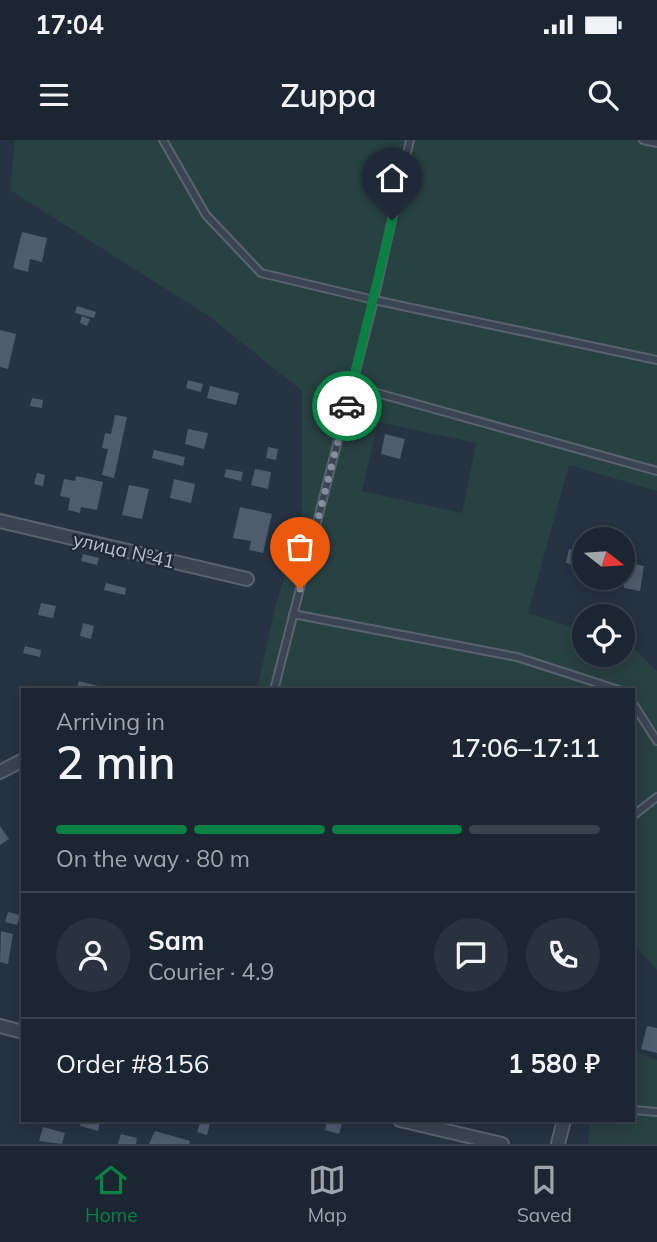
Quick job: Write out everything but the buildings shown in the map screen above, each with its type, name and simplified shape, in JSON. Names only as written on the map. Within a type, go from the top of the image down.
[{"type":"street","name":"улица №41","points":[[0,522],[247,579]]},
{"type":"street","points":[[0,772],[21,761]]},
{"type":"street","points":[[0,1026],[21,1031]]},
{"type":"street","points":[[408,1122],[502,1144]]},
{"type":"street","points":[[558,1144],[564,1122]]},
{"type":"lane","points":[[163,140],[206,215],[261,273],[374,300],[657,360]]},
{"type":"lane","points":[[274,688],[374,300],[410,140]]},
{"type":"lane","points":[[643,140],[657,144]]},
{"type":"lane","points":[[352,386],[657,471]]},
{"type":"lane","points":[[293,614],[517,657],[613,688]]},
{"type":"lane","points":[[635,707],[657,741]]},
{"type":"lane","points":[[635,814],[657,797]]},
{"type":"lane","points":[[635,1110],[657,1112]]},
{"type":"green space","points":[[15,140],[657,140],[657,491],[569,465],[528,613],[572,627],[572,667],[635,667],[635,650],[657,671],[657,970],[637,948],[635,949],[635,688],[257,688],[276,604],[302,522],[302,391],[210,317],[10,190]],"holes":[[[378,422],[476,443],[462,513],[362,491]]]},
{"type":"green space","points":[[635,1051],[657,1060],[657,1144],[588,1144],[590,1122],[635,1122]]},
{"type":"way so far","points":[[300,589],[347,406]]},
{"type":"route","points":[[347,406],[392,220]]}]
